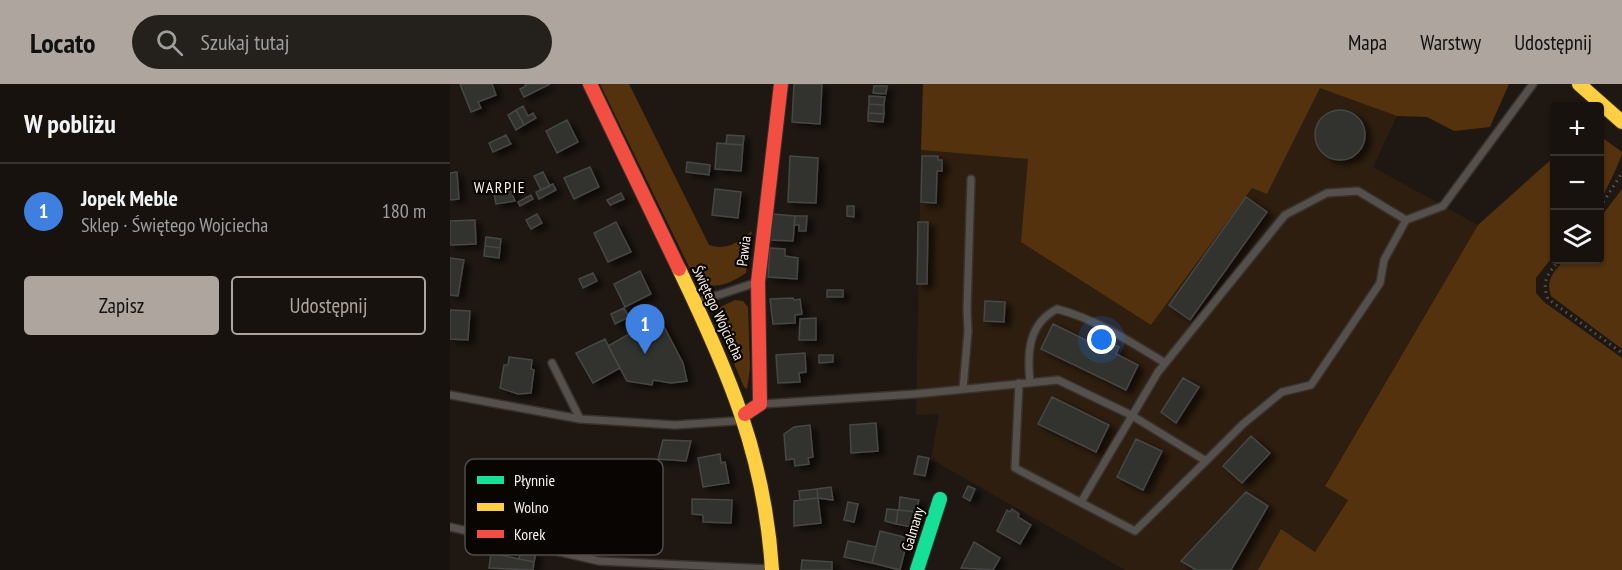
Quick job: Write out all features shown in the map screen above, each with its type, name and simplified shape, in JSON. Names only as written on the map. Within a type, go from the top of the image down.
[{"type":"street","name":"Świętego Wojciecha","points":[[590,84],[696,303],[745,414],[766,505],[772,570]]},
{"type":"street","name":"Pawia","points":[[760,404],[758,282],[780,84]]},
{"type":"street","points":[[1579,84],[1622,122]]},
{"type":"street","points":[[745,414],[760,404]]},
{"type":"street","name":"Galmany","points":[[917,570],[940,499]]},
{"type":"lane","points":[[1019,383],[1015,468],[1135,531],[1243,424],[1282,392],[1311,385],[1380,283],[1384,260],[1406,220],[1443,206],[1533,84]]},
{"type":"lane","points":[[963,389],[968,331],[971,179]]},
{"type":"lane","points":[[1081,502],[1131,415],[1165,363],[1285,215],[1327,193],[1358,191],[1406,220]]},
{"type":"lane","points":[[696,303],[758,282]]},
{"type":"lane","points":[[1030,382],[1028,345],[1046,315],[1057,309],[1075,314],[1105,328],[1165,363]]},
{"type":"lane","points":[[552,363],[580,418]]},
{"type":"lane","points":[[760,404],[1058,380],[1131,415],[1206,461]]},
{"type":"lane","points":[[450,395],[580,418],[675,425],[735,421],[745,414]]},
{"type":"lane","points":[[450,527],[465,530]]},
{"type":"lane","points":[[573,555],[599,561],[772,570]]},
{"type":"path","points":[[1604,200],[1622,173]]},
{"type":"path","points":[[1557,264],[1545,278],[1544,290],[1548,299],[1622,352]]},
{"type":"shaded area","points":[[600,84],[629,84],[709,245],[727,246],[752,231],[746,273],[726,284],[719,285],[706,284],[693,275]]},
{"type":"shaded area","points":[[923,84],[1509,84],[1490,127],[1454,131],[1427,117],[1397,116],[1320,88],[1267,194],[1252,188],[1151,325],[1021,242],[1028,159],[921,150]]},
{"type":"shaded area","points":[[1320,87],[1397,116],[1373,167],[1478,225],[1325,485],[1348,499],[1315,552],[1281,529],[1258,570],[1125,570],[931,459],[939,414],[916,415],[921,150],[1028,159],[1151,325],[1252,188],[1267,193]]},
{"type":"shaded area","points":[[1604,139],[1622,152],[1604,194]]},
{"type":"shaded area","points":[[1550,161],[1550,260],[1536,278],[1536,293],[1544,302],[1622,358],[1622,570],[1258,570],[1281,529],[1315,552],[1348,500],[1325,486],[1478,225]]},
{"type":"shaded area","points":[[1622,189],[1622,349],[1551,296],[1549,290],[1552,276],[1560,264],[1604,264],[1604,213]]},
{"type":"shaded area","points":[[735,300],[743,301],[748,307],[750,368],[747,389],[744,387],[715,319],[716,309]]},
{"type":"building","points":[[460,84],[492,84],[496,95],[478,102],[481,108],[471,112]]},
{"type":"building","points":[[525,84],[550,84],[524,97],[520,89],[526,86]]},
{"type":"building","points":[[794,84],[822,84],[820,124],[792,122]]},
{"type":"building","points":[[874,86],[887,86],[886,94],[873,93]]},
{"type":"building","points":[[869,96],[885,97],[884,105],[869,104]]},
{"type":"building","points":[[869,104],[884,105],[884,114],[868,113]]},
{"type":"building","points":[[523,106],[528,116],[533,113],[536,118],[524,125],[516,110]]},
{"type":"building","points":[[516,110],[524,125],[516,130],[508,115]]},
{"type":"building","points":[[1335,110],[1345,110],[1358,117],[1365,130],[1365,140],[1358,153],[1345,160],[1335,160],[1326,156],[1319,149],[1315,140],[1315,130],[1319,121],[1326,114]]},
{"type":"building","points":[[868,113],[884,114],[883,122],[868,121]]},
{"type":"building","points":[[567,120],[578,142],[557,153],[546,131]]},
{"type":"building","points":[[506,135],[511,144],[493,152],[489,143]]},
{"type":"building","points":[[727,135],[744,136],[743,145],[726,144]]},
{"type":"building","points":[[717,143],[743,145],[741,171],[715,169]]},
{"type":"building","points":[[790,156],[818,158],[816,203],[788,202]]},
{"type":"building","points":[[922,156],[938,156],[938,160],[942,160],[942,171],[937,171],[936,203],[921,202]]},
{"type":"building","points":[[687,162],[710,165],[709,175],[686,172]]},
{"type":"building","points":[[590,167],[599,187],[574,199],[564,178]]},
{"type":"building","points":[[457,172],[459,199],[450,200],[450,173]]},
{"type":"building","points":[[543,172],[550,186],[541,190],[534,176]]},
{"type":"building","points":[[553,184],[556,190],[539,199],[536,192]]},
{"type":"building","points":[[508,185],[515,201],[496,204],[493,188]]},
{"type":"building","points":[[715,189],[741,192],[738,218],[712,215]]},
{"type":"building","points":[[621,193],[624,199],[610,205],[607,200]]},
{"type":"building","points":[[531,195],[533,199],[520,206],[518,202]]},
{"type":"building","points":[[1246,197],[1267,212],[1190,320],[1169,305]]},
{"type":"building","points":[[847,206],[854,206],[854,217],[847,216]]},
{"type":"building","points":[[537,214],[542,223],[531,229],[526,220]]},
{"type":"building","points":[[772,214],[795,216],[793,241],[770,240]]},
{"type":"building","points":[[795,216],[807,216],[806,231],[799,231],[799,225],[794,225]]},
{"type":"building","points":[[475,220],[476,244],[450,245],[450,221]]},
{"type":"building","points":[[616,222],[631,252],[608,262],[594,233]]},
{"type":"building","points":[[918,222],[928,222],[927,284],[917,284]]},
{"type":"building","points":[[486,237],[501,239],[500,248],[485,246]]},
{"type":"building","points":[[485,246],[500,248],[499,258],[484,256]]},
{"type":"building","points":[[770,248],[785,249],[785,256],[798,258],[797,279],[768,277]]},
{"type":"building","points":[[450,258],[464,260],[458,296],[450,295]]},
{"type":"building","points":[[640,271],[651,294],[625,307],[614,284]]},
{"type":"building","points":[[593,273],[597,281],[583,288],[579,279]]},
{"type":"building","points":[[827,290],[843,290],[843,297],[827,297]]},
{"type":"building","points":[[793,298],[794,300],[800,299],[802,314],[795,315],[795,323],[773,324],[770,299]]},
{"type":"building","points":[[985,301],[1005,302],[1004,322],[984,321]]},
{"type":"building","points":[[624,308],[629,317],[615,324],[611,314]]},
{"type":"building","points":[[450,310],[470,311],[468,340],[450,339]]},
{"type":"building","points":[[659,317],[683,363],[687,381],[671,383],[653,380],[652,385],[627,381],[608,346]]},
{"type":"building","points":[[816,318],[816,340],[799,340],[800,319]]},
{"type":"building","points":[[1053,324],[1104,349],[1107,342],[1119,347],[1116,354],[1138,365],[1126,390],[1041,349]]},
{"type":"building","points":[[605,339],[620,368],[593,383],[576,353]]},
{"type":"building","points":[[805,353],[806,372],[799,373],[800,382],[778,383],[776,355]]},
{"type":"building","points":[[819,355],[833,355],[833,362],[819,363]]},
{"type":"building","points":[[509,357],[532,360],[531,369],[534,370],[531,393],[518,394],[500,388],[504,365],[508,365]]},
{"type":"building","points":[[1183,378],[1199,387],[1176,423],[1161,412]]},
{"type":"building","points":[[1052,397],[1109,425],[1096,452],[1038,424]]},
{"type":"building","points":[[876,423],[878,451],[851,453],[850,425]]},
{"type":"building","points":[[810,425],[813,457],[808,458],[809,464],[795,466],[794,459],[786,460],[784,434],[794,427]]},
{"type":"building","points":[[1251,436],[1270,453],[1242,483],[1223,466]]},
{"type":"building","points":[[1136,439],[1162,451],[1143,490],[1117,477]]},
{"type":"building","points":[[663,440],[691,441],[686,461],[658,459]]},
{"type":"building","points":[[720,454],[721,463],[725,462],[729,483],[703,487],[698,458]]},
{"type":"building","points":[[918,456],[929,458],[925,476],[914,474]]},
{"type":"building","points":[[968,486],[975,489],[970,501],[963,497]]},
{"type":"building","points":[[831,487],[833,500],[818,498],[817,489]]},
{"type":"building","points":[[817,489],[818,498],[800,500],[799,491]]},
{"type":"building","points":[[1246,492],[1268,506],[1231,570],[1196,570],[1181,561]]},
{"type":"building","points":[[900,497],[919,500],[916,512],[899,510]]},
{"type":"building","points":[[818,498],[821,523],[794,526],[794,501]]},
{"type":"building","points":[[692,499],[732,500],[731,523],[703,522],[703,515],[692,514]]},
{"type":"building","points":[[848,502],[858,504],[854,522],[844,520]]},
{"type":"building","points":[[887,509],[898,510],[896,524],[885,521]]},
{"type":"building","points":[[1012,509],[1019,514],[1018,517],[1031,525],[1020,544],[997,531],[1007,510],[1010,512]]},
{"type":"building","points":[[898,510],[916,512],[911,527],[896,524]]},
{"type":"building","points":[[880,531],[908,538],[900,570],[872,563]]},
{"type":"building","points":[[848,541],[876,547],[872,563],[844,557]]},
{"type":"building","points":[[974,542],[1000,558],[993,570],[961,568]]},
{"type":"building","points":[[491,555],[534,562],[533,570],[489,568]]},
{"type":"building","points":[[520,555],[536,555],[534,562],[519,559]]},
{"type":"building","points":[[802,560],[832,562],[832,570],[801,570]]},
{"type":"traffic: fast","points":[[917,570],[940,499]]},
{"type":"traffic: slow","points":[[1579,84],[1622,122]]},
{"type":"traffic: slow","points":[[679,269],[713,343],[741,415],[761,489],[772,570]]},
{"type":"traffic: jam","points":[[590,84],[679,269]]},
{"type":"traffic: jam","points":[[745,414],[760,404],[758,282],[781,84]]},
{"type":"place","name":"Jopek Meble","points":[[645,354]]},
{"type":"district","name":"WARPIE","points":[[500,187]]}]
